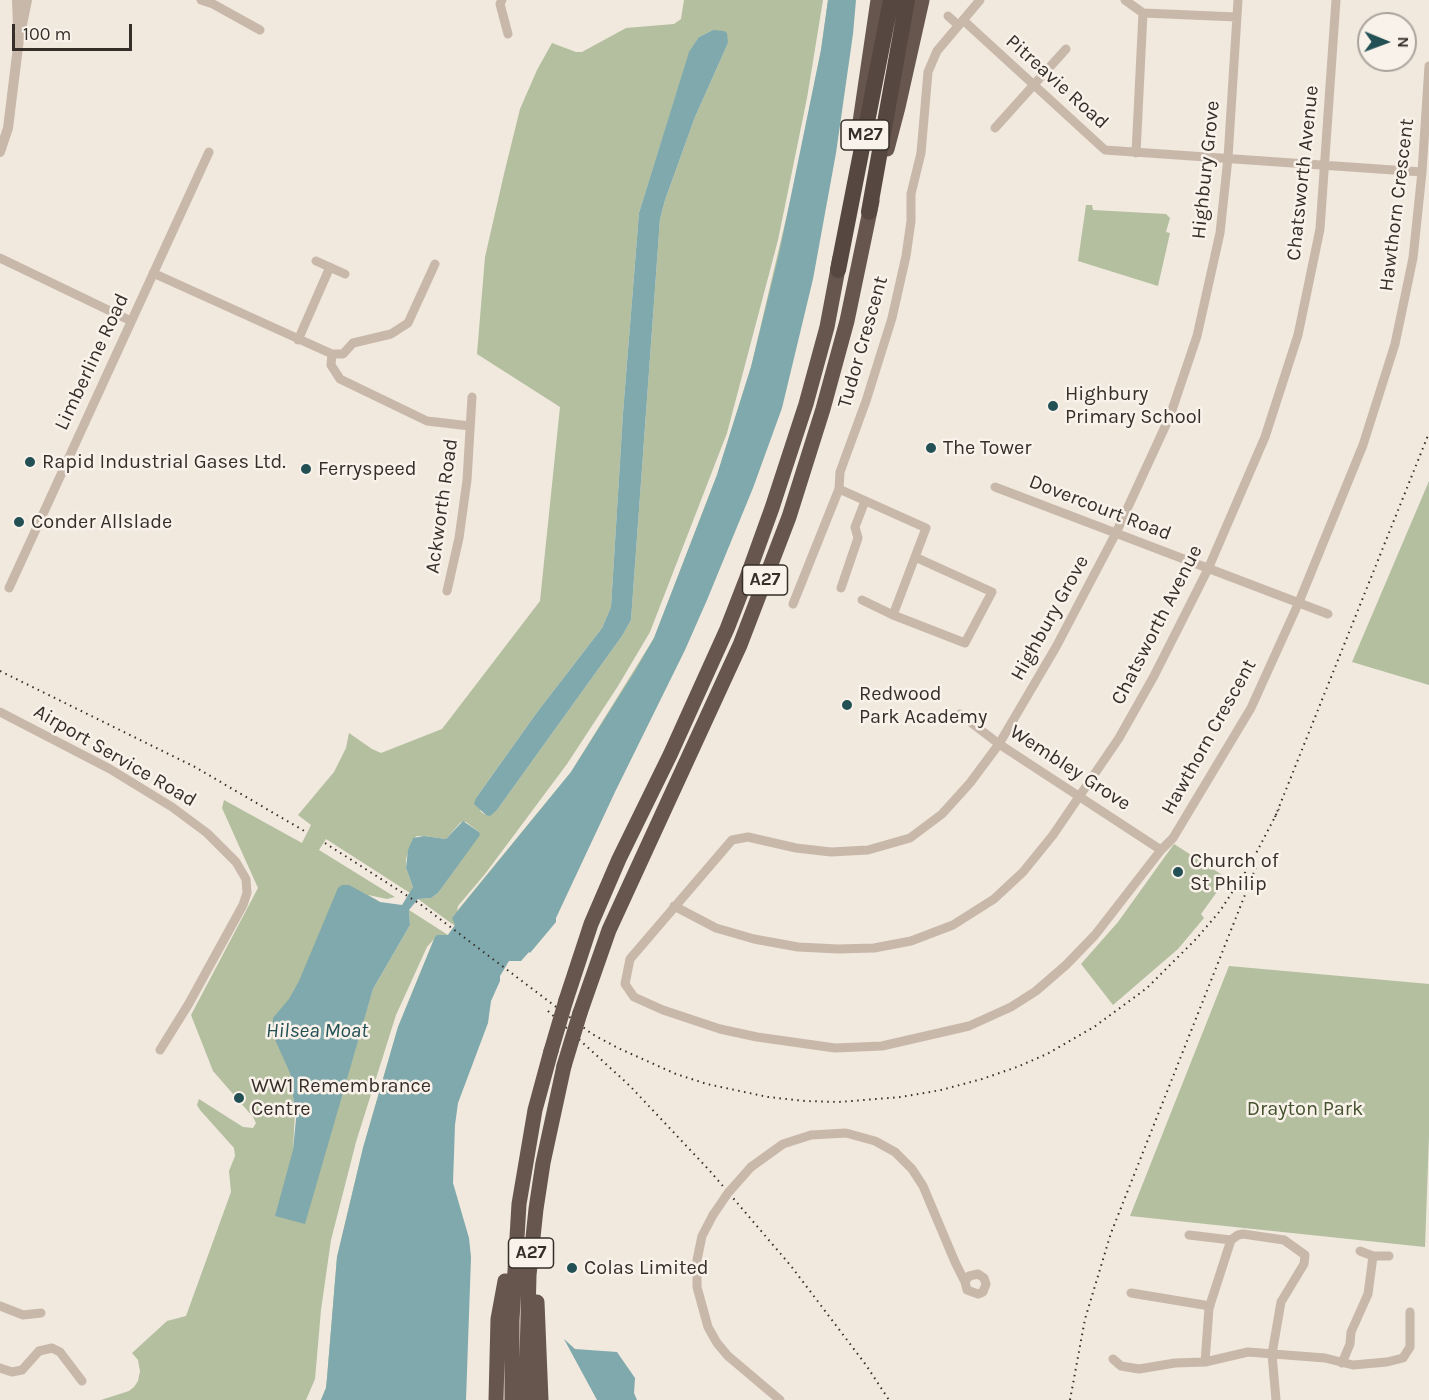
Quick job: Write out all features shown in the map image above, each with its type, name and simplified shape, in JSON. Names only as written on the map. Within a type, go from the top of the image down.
[{"type":"highway","points":[[838,270],[878,0]]},
{"type":"highway","name":"M27","points":[[838,270],[891,0]]},
{"type":"highway","name":"M27","points":[[869,212],[908,0]]},
{"type":"highway","points":[[869,212],[898,107],[922,0]]},
{"type":"highway","name":"A27","points":[[526,1400],[528,1286],[536,1209],[543,1163],[564,1066],[609,930],[740,645],[789,517],[823,409],[847,321],[869,212]]},
{"type":"highway","name":"A27","points":[[512,1400],[512,1320],[519,1204],[535,1110],[566,1000],[591,924],[614,870],[728,629],[772,508],[806,404],[827,327],[838,270]]},
{"type":"highway","points":[[496,1400],[498,1319],[519,1204]]},
{"type":"highway","points":[[536,1209],[541,1400]]},
{"type":"street","points":[[18,0],[19,34]]},
{"type":"street","points":[[0,152],[8,128],[19,34],[27,0]]},
{"type":"street","points":[[201,0],[215,2],[260,30]]},
{"type":"street","points":[[502,0],[500,4],[508,34]]},
{"type":"street","name":"Tudor Crescent","points":[[793,604],[839,489],[840,472],[866,402],[892,318],[911,221],[911,194],[921,153],[928,72],[937,51],[980,0]]},
{"type":"street","points":[[1125,0],[1143,13],[1237,17]]},
{"type":"street","name":"Highbury Grove","points":[[647,1003],[634,997],[625,984],[630,959],[732,840],[748,837],[796,848],[831,852],[868,850],[910,838],[942,814],[970,783],[999,744],[1056,647],[1116,533],[1170,416],[1197,336],[1220,233],[1228,158],[1238,0]]},
{"type":"street","name":"Chatsworth Avenue","points":[[674,906],[716,928],[754,939],[798,947],[838,950],[874,948],[911,940],[953,925],[993,899],[1023,872],[1080,797],[1119,738],[1154,676],[1208,568],[1265,437],[1298,335],[1320,229],[1336,0]]},
{"type":"street","points":[[1136,153],[1143,13]]},
{"type":"street","name":"Pitreavie Road","points":[[948,16],[961,23],[1105,150],[1422,172]]},
{"type":"street","points":[[995,129],[1066,49]]},
{"type":"street","name":"Hawthorn Crescent","points":[[647,1003],[720,1029],[757,1037],[835,1048],[882,1046],[969,1026],[1011,1007],[1036,991],[1095,935],[1161,850],[1173,838],[1251,708],[1299,603],[1363,444],[1395,345],[1413,258],[1422,172],[1429,66]]},
{"type":"street","name":"Limberline Road","points":[[9,588],[209,153]]},
{"type":"street","points":[[0,258],[131,321]]},
{"type":"street","points":[[316,261],[345,274]]},
{"type":"street","points":[[153,273],[298,340],[332,354],[343,354],[353,343],[391,334],[408,323],[435,264]]},
{"type":"street","points":[[298,340],[330,267]]},
{"type":"street","name":"Ackworth Road","points":[[332,354],[331,365],[340,379],[427,421],[470,426]]},
{"type":"street","name":"Ackworth Road","points":[[447,591],[459,537],[467,480],[472,397]]},
{"type":"street","name":"Dovercourt Road","points":[[995,487],[1328,614]]},
{"type":"street","points":[[839,489],[926,528],[893,615]]},
{"type":"street","points":[[840,588],[858,538],[855,527],[865,501]]},
{"type":"street","points":[[862,600],[893,615],[965,643],[992,592],[915,557]]},
{"type":"street","name":"Airport Service Road","points":[[0,712],[110,769],[172,807],[207,833],[236,862],[246,879],[247,893],[243,905],[188,1005],[160,1050]]},
{"type":"street","name":"Wembley Grove","points":[[960,714],[999,744],[1161,850]]},
{"type":"street","points":[[780,1400],[728,1356],[717,1343],[708,1327],[697,1287],[702,1236],[713,1215],[728,1193],[751,1167],[783,1144],[812,1135],[846,1133],[875,1141],[895,1152],[917,1177],[936,1214],[965,1282]]},
{"type":"street","points":[[1205,1362],[1210,1306],[1231,1240],[1243,1234],[1284,1240],[1305,1255],[1304,1264],[1281,1302],[1272,1354],[1276,1400]]},
{"type":"street","points":[[1189,1235],[1231,1240]]},
{"type":"street","points":[[1360,1251],[1372,1256],[1389,1256]]},
{"type":"street","points":[[1342,1363],[1350,1344],[1351,1332],[1368,1294],[1372,1256]]},
{"type":"street","points":[[1131,1293],[1210,1306]]},
{"type":"street","points":[[0,1306],[23,1315],[41,1313]]},
{"type":"street","points":[[1113,1359],[1121,1366],[1139,1369],[1175,1363],[1205,1362],[1248,1352],[1325,1358],[1353,1365],[1376,1363],[1403,1358],[1410,1347],[1410,1312]]},
{"type":"street","points":[[0,1368],[12,1372],[22,1370],[28,1366],[39,1351],[52,1348],[60,1352],[82,1381]]},
{"type":"green space","points":[[684,0],[823,0],[807,98],[778,240],[727,433],[650,632],[567,764],[485,874],[458,906],[457,911],[571,772],[654,638],[717,475],[751,367],[794,185],[821,50],[828,0],[838,0],[786,273],[663,645],[483,904],[408,1309],[321,1400],[326,1388],[337,1257],[363,1148],[398,1027],[434,939],[427,947],[396,1015],[356,1142],[331,1240],[321,1310],[315,1379],[306,1400],[101,1400],[129,1391],[134,1387],[140,1371],[138,1360],[132,1353],[167,1321],[186,1316],[231,1192],[229,1171],[235,1156],[234,1148],[200,1110],[197,1105],[199,1099],[243,1127],[253,1128],[256,1123],[213,1071],[191,1015],[258,888],[222,808],[224,800],[302,843],[311,825],[298,815],[334,772],[346,748],[349,733],[381,753],[442,729],[540,601],[560,407],[477,354],[485,257],[504,174],[520,109],[552,43],[582,52],[626,28],[674,24],[681,19]],"holes":[[[713,30],[728,43],[695,117],[660,219],[631,620],[622,636],[497,810],[486,815],[481,812],[476,798],[538,711],[602,628],[611,607],[639,213],[687,60],[699,37]],[[461,822],[466,822],[479,832],[479,835],[438,893],[431,898],[418,899],[455,926],[448,935],[409,910],[410,925],[373,989],[353,1056],[293,1150],[295,1112],[290,1073],[380,902],[368,895],[387,899],[395,897],[319,850],[326,839],[410,893],[413,887],[406,868],[406,859],[412,840],[417,836],[446,839]]]},
{"type":"green space","points":[[1086,205],[1092,205],[1093,210],[1166,214],[1170,218],[1166,232],[1170,233],[1158,286],[1078,261]]},
{"type":"green space","points":[[1429,481],[1429,685],[1352,662]]},
{"type":"green space","points":[[1174,844],[1227,878],[1201,914],[1204,918],[1178,949],[1113,1005],[1081,964],[1118,922]]},
{"type":"green space","name":"Drayton Park","points":[[1229,966],[1429,984],[1429,1136],[1425,1247],[1130,1216]]},
{"type":"water","points":[[828,0],[856,0],[853,34],[836,153],[813,279],[782,408],[753,488],[707,600],[556,922],[521,961],[509,961],[500,976],[491,1001],[488,1023],[458,1103],[453,1183],[469,1238],[471,1257],[466,1400],[321,1400],[326,1388],[337,1257],[363,1148],[398,1027],[435,937],[448,935],[455,925],[452,918],[571,772],[635,671],[654,638],[717,475],[751,367],[779,254],[821,50]]},
{"type":"water","points":[[713,30],[727,33],[728,43],[695,117],[660,219],[631,620],[622,636],[497,810],[490,816],[486,815],[474,804],[476,798],[538,711],[602,628],[611,607],[639,213],[689,52],[699,37]]},
{"type":"water","name":"Hilsea Moat","points":[[463,821],[480,835],[438,893],[431,898],[418,899],[409,910],[410,925],[373,989],[305,1224],[275,1216],[293,1150],[296,1119],[290,1073],[273,1035],[273,1018],[289,999],[299,981],[338,888],[342,885],[349,885],[380,902],[402,905],[413,887],[406,868],[408,850],[413,838],[424,836],[446,839]]},
{"type":"water","points":[[564,1339],[575,1349],[617,1352],[635,1378],[634,1393],[637,1400],[597,1400]]},
{"type":"railway","points":[[1275,817],[1429,433]]},
{"type":"railway","points":[[0,671],[195,767],[306,832]]},
{"type":"railway","points":[[325,843],[420,904],[592,1034],[618,1048],[676,1074],[707,1084],[768,1097],[839,1102],[901,1097],[941,1090],[982,1079],[1047,1054],[1094,1027],[1147,988],[1196,939],[1220,911],[1250,865],[1279,809]]},
{"type":"railway","points":[[1070,1400],[1085,1319],[1111,1233],[1256,867]]},
{"type":"railway","points":[[548,1011],[630,1086],[710,1171],[791,1266],[866,1365],[889,1400]]},
{"type":"place","name":"Highbury Primary School","points":[[1053,406]]},
{"type":"place","name":"The Tower","points":[[931,448]]},
{"type":"place","name":"Rapid Industrial Gases Ltd.","points":[[30,462]]},
{"type":"place","name":"Ferryspeed","points":[[306,469]]},
{"type":"place","name":"Conder Allslade","points":[[19,522]]},
{"type":"place","name":"Redwood Park Academy","points":[[847,705]]},
{"type":"place","name":"Church of St Philip","points":[[1178,872]]},
{"type":"place","name":"WW1 Remembrance Centre","points":[[239,1098]]},
{"type":"place","name":"Colas Limited","points":[[572,1268]]}]
